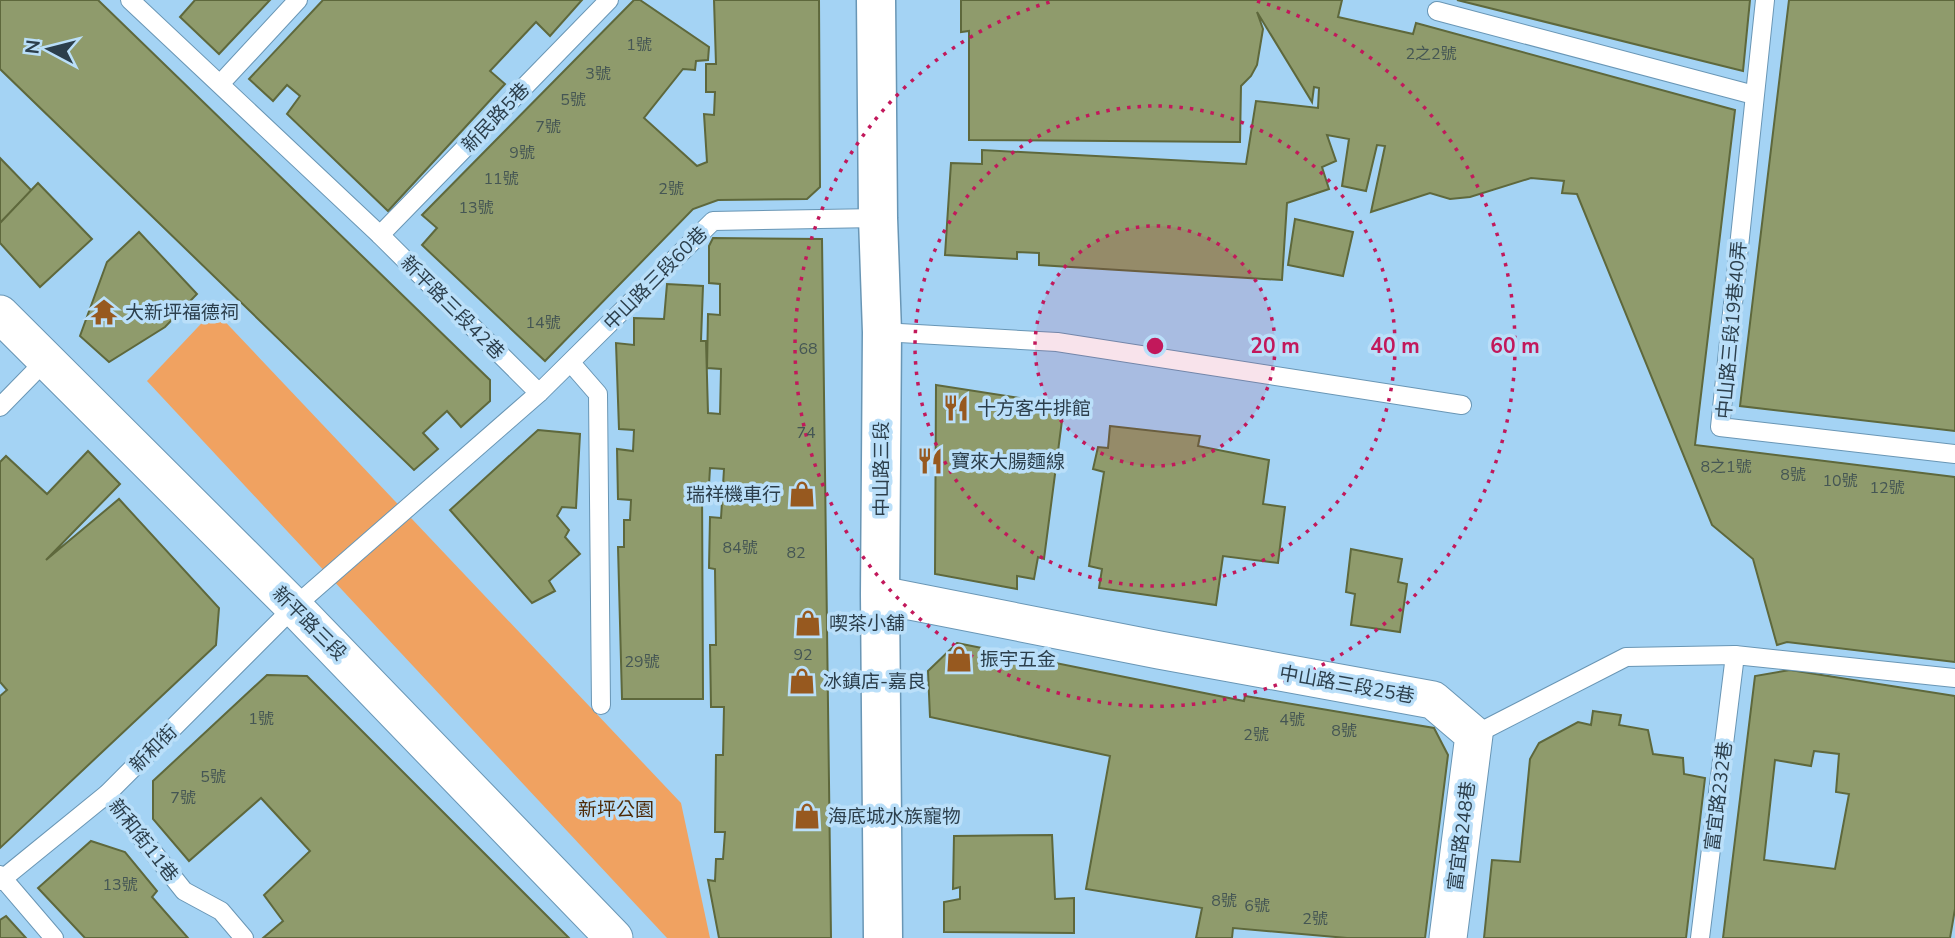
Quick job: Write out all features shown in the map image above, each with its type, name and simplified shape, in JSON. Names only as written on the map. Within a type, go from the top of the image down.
[{"type":"street","name":"中山路三段","points":[[876,0],[882,332],[880,595],[883,938]]},
{"type":"street","name":"新平路三段","points":[[0,314],[294,607],[614,938]]},
{"type":"street","name":"中山路三段25巷","points":[[880,595],[1159,650],[1433,699],[1474,735]]},
{"type":"street","name":"富宜路248巷","points":[[1448,938],[1474,735]]},
{"type":"lane","name":"新平路三段42巷","points":[[130,0],[380,235],[539,393]]},
{"type":"lane","points":[[221,83],[298,0]]},
{"type":"lane","name":"新民路5巷","points":[[380,235],[609,0]]},
{"type":"lane","name":"中山路三段19巷40弄","points":[[1765,0],[1720,427],[1955,454]]},
{"type":"lane","points":[[1437,11],[1754,95]]},
{"type":"lane","name":"中山路三段60巷","points":[[539,393],[713,221],[878,218]]},
{"type":"lane","points":[[882,332],[1056,342],[1462,405]]},
{"type":"lane","points":[[0,407],[46,360]]},
{"type":"lane","points":[[571,363],[598,394],[601,705]]},
{"type":"lane","points":[[294,607],[539,393]]},
{"type":"lane","name":"新和街","points":[[1,878],[107,793],[294,607]]},
{"type":"lane","points":[[1474,735],[1626,657],[1735,655],[1955,678]]},
{"type":"lane","name":"富宜路232巷","points":[[1700,938],[1735,655]]},
{"type":"lane","name":"新和街11巷","points":[[107,793],[184,891],[221,911],[244,938]]},
{"type":"lane","points":[[1,878],[54,938]]},
{"type":"green space","name":"新坪公園","points":[[214,310],[681,803],[710,938],[667,938],[147,381]]},
{"type":"building","points":[[0,0],[98,0],[490,380],[490,401],[461,427],[447,411],[423,433],[438,449],[414,470],[0,69]]},
{"type":"building","points":[[195,0],[270,0],[219,54],[180,17]]},
{"type":"building","points":[[323,0],[582,0],[550,36],[536,22],[490,71],[505,84],[388,211],[287,114],[300,96],[287,85],[273,101],[249,79]]},
{"type":"building","points":[[634,0],[640,0],[709,47],[708,60],[696,61],[695,70],[683,69],[644,118],[697,166],[707,162],[704,114],[714,115],[715,92],[706,92],[706,64],[716,64],[714,0],[819,0],[820,187],[807,199],[718,200],[693,209],[545,361],[422,245],[437,228],[422,215]]},
{"type":"building","points":[[961,0],[1342,0],[1338,17],[1413,34],[1416,23],[1735,110],[1695,445],[1955,477],[1955,662],[1787,642],[1777,645],[1753,559],[1712,525],[1577,194],[1562,193],[1564,181],[1531,178],[1470,197],[1450,199],[1430,193],[1371,212],[1385,146],[1377,145],[1366,191],[1342,186],[1349,139],[1327,135],[1336,161],[1322,167],[1329,189],[1287,203],[1282,280],[1039,265],[1039,253],[1017,252],[1017,259],[945,255],[951,163],[982,164],[982,150],[1246,164],[1256,101],[1318,108],[1319,88],[1314,87],[1312,102],[1257,12],[1263,29],[1257,65],[1241,86],[1240,142],[969,140],[969,31],[961,32]]},
{"type":"building","points":[[1457,0],[1750,0],[1743,71]]},
{"type":"building","points":[[1789,0],[1955,0],[1955,431],[1740,406]]},
{"type":"building","points":[[0,158],[32,191],[0,223]]},
{"type":"building","points":[[38,183],[92,239],[40,287],[0,243],[0,223]]},
{"type":"building","points":[[1295,219],[1353,232],[1343,276],[1288,265]]},
{"type":"building","points":[[139,232],[197,294],[165,327],[109,362],[80,336],[107,262]]},
{"type":"building","points":[[713,238],[822,239],[831,938],[719,938],[708,880],[715,881],[716,859],[723,859],[725,832],[715,832],[716,755],[723,755],[724,707],[711,707],[710,645],[716,645],[715,569],[709,568],[710,517],[721,518],[724,469],[710,468],[709,485],[702,484],[703,699],[622,699],[618,547],[624,547],[624,520],[630,520],[631,500],[618,499],[617,449],[633,451],[634,430],[619,429],[616,343],[634,345],[634,318],[664,319],[667,284],[703,286],[701,341],[706,341],[708,413],[720,414],[721,369],[707,368],[708,314],[720,315],[720,284],[709,283],[709,246]]},
{"type":"building","points":[[936,385],[1064,405],[1044,559],[1038,557],[1034,579],[1017,576],[1017,589],[935,574]]},
{"type":"building","points":[[1110,426],[1200,436],[1198,446],[1269,460],[1263,504],[1285,507],[1278,563],[1223,556],[1216,605],[1099,588],[1102,569],[1089,566],[1104,472],[1093,469],[1098,447],[1108,448]]},
{"type":"building","points":[[538,430],[580,434],[576,508],[562,507],[557,516],[569,530],[565,537],[580,554],[549,581],[555,591],[532,603],[450,510]]},
{"type":"building","points":[[88,451],[120,484],[46,560],[119,499],[219,608],[216,645],[0,848],[0,696],[7,690],[0,682],[0,462],[6,456],[47,494]]},
{"type":"building","points":[[1351,549],[1402,559],[1398,582],[1407,584],[1400,632],[1351,625],[1355,594],[1346,592]]},
{"type":"building","points":[[957,643],[1244,701],[1245,696],[1434,728],[1448,755],[1425,938],[1347,938],[1233,928],[1232,938],[1196,938],[1202,908],[1086,889],[1110,756],[930,717],[928,671]]},
{"type":"building","points":[[1790,670],[1955,696],[1955,909],[1950,938],[1723,938],[1755,676]],"holes":[[[1814,751],[1839,754],[1836,792],[1849,794],[1835,869],[1764,860],[1775,760],[1811,766]]]},
{"type":"building","points":[[267,675],[307,676],[569,938],[263,938],[283,921],[264,895],[310,851],[261,798],[189,861],[153,819],[153,781]]},
{"type":"building","points":[[1593,711],[1621,715],[1619,725],[1648,730],[1653,754],[1683,758],[1684,774],[1705,778],[1686,938],[1484,938],[1492,860],[1520,862],[1530,759],[1539,743],[1578,722],[1591,725]]},
{"type":"building","points":[[1052,835],[1055,899],[1074,898],[1074,933],[944,932],[944,902],[960,899],[960,887],[953,889],[954,836]]},
{"type":"building","points":[[91,841],[125,852],[157,891],[152,897],[188,938],[85,938],[38,888]]},
{"type":"building","points":[[6,916],[26,938],[0,938],[0,920]]},
{"type":"place","name":"大新坪福德祠","points":[[104,312]]},
{"type":"place","name":"十方客牛排館","points":[[956,408]]},
{"type":"place","name":"寶來大腸麵線","points":[[930,461]]},
{"type":"place","name":"瑞祥機車行","points":[[802,494]]},
{"type":"place","name":"喫茶小舖","points":[[808,623]]},
{"type":"place","name":"振宇五金","points":[[959,659]]},
{"type":"place","name":"冰鎮店-嘉良","points":[[802,681]]},
{"type":"place","name":"海底城水族寵物","points":[[807,816]]}]
